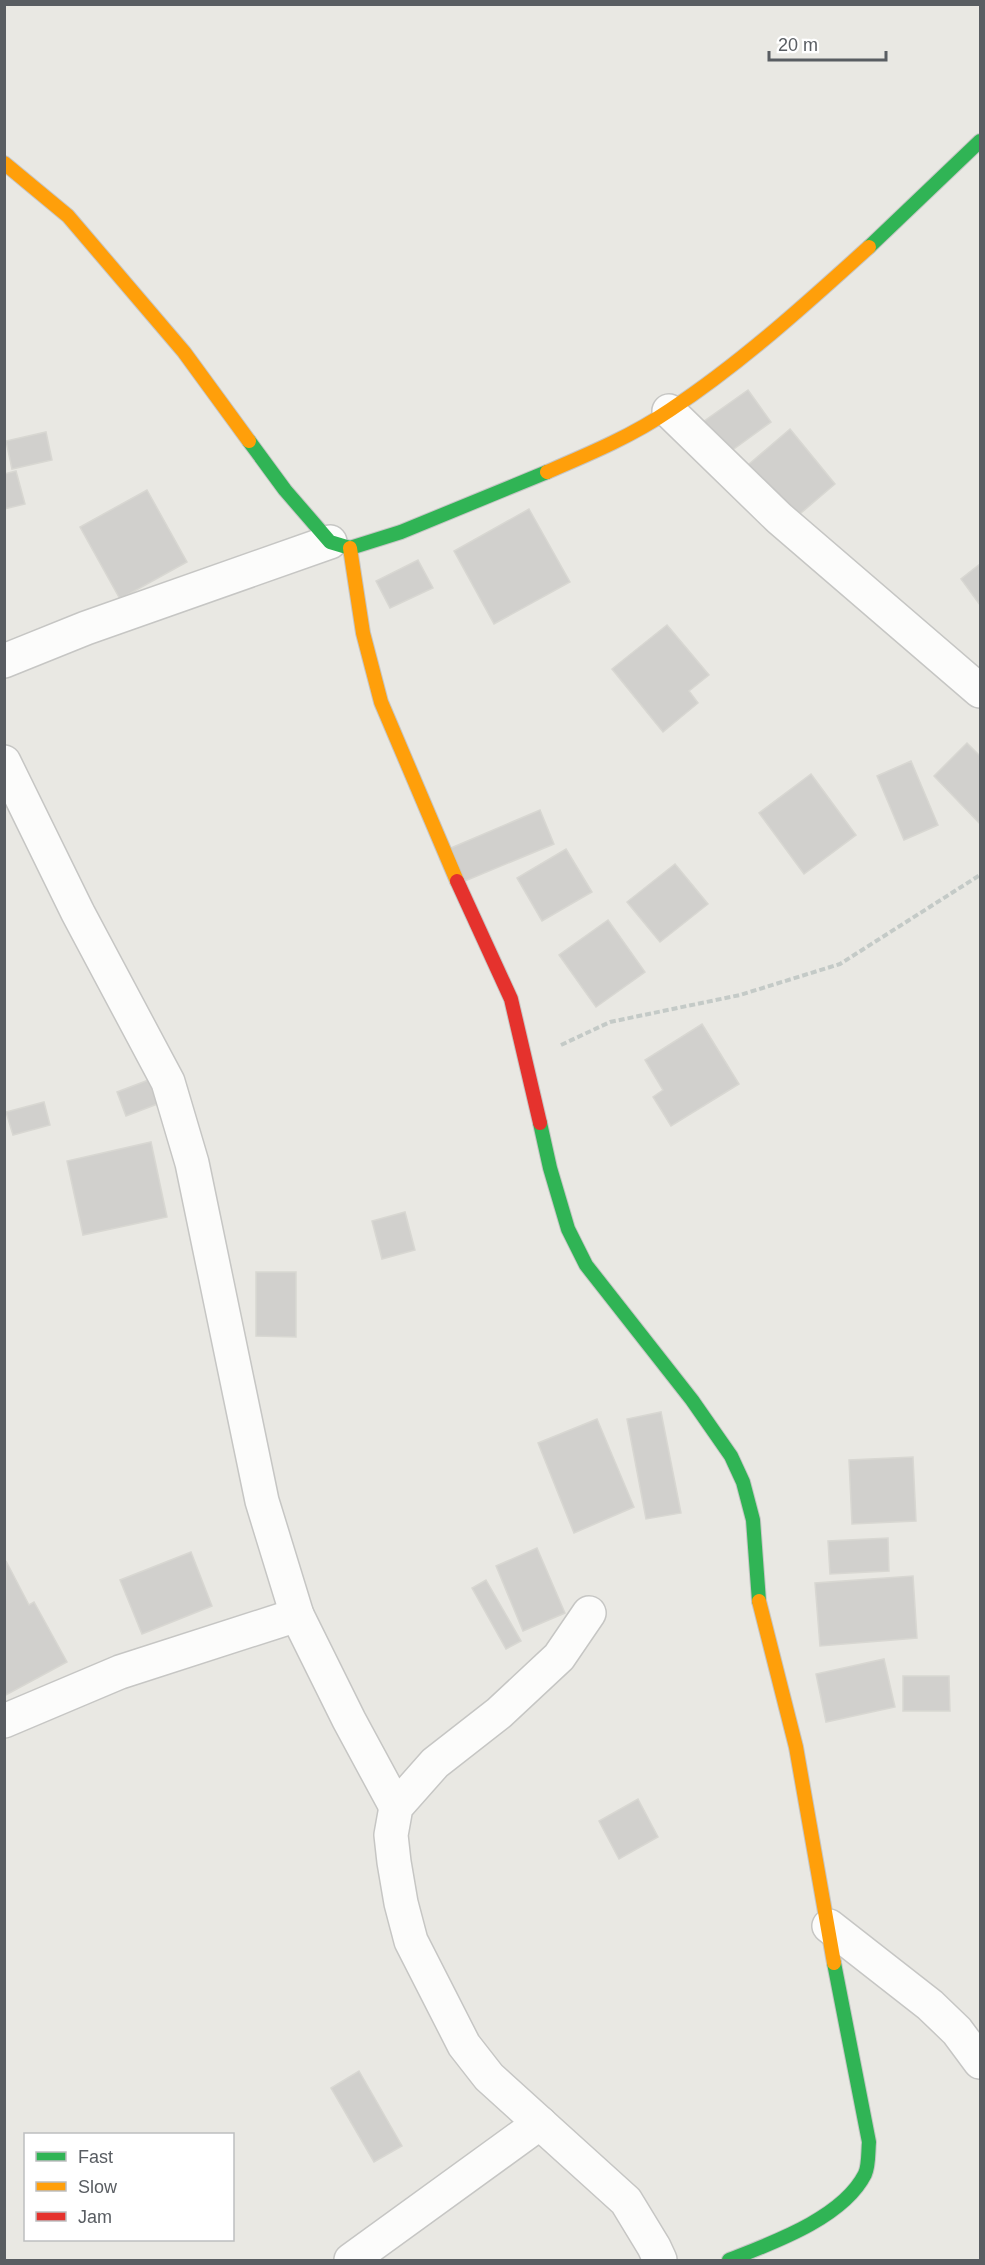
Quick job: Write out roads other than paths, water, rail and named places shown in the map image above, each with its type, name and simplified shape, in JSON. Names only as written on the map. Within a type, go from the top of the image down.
[{"type":"street","points":[[4,661],[96,624],[340,545],[401,532],[597,451],[669,411],[786,323],[981,141]]},
{"type":"street","points":[[4,163],[68,216],[184,352],[285,490],[340,545],[381,702],[438,839],[511,999],[527,1060],[550,1168],[568,1229],[586,1265],[692,1400],[731,1456],[743,1482],[753,1520],[760,1610],[796,1747],[848,2040],[869,2142],[866,2172],[853,2193],[771,2253],[729,2260]]},
{"type":"street","points":[[669,411],[779,518],[981,691]]},
{"type":"street","points":[[4,762],[78,913],[168,1082],[192,1163],[262,1501],[297,1615],[348,1720],[396,1807]]},
{"type":"street","points":[[589,1612],[559,1657],[499,1713],[435,1763],[396,1807],[391,1835],[401,1904],[411,1941],[464,2045],[489,2077],[626,2201],[660,2260]]},
{"type":"street","points":[[4,1720],[120,1672],[297,1615]]},
{"type":"street","points":[[829,1926],[930,2005],[957,2031],[981,2062]]},
{"type":"street","points":[[351,2260],[540,2123]]}]
